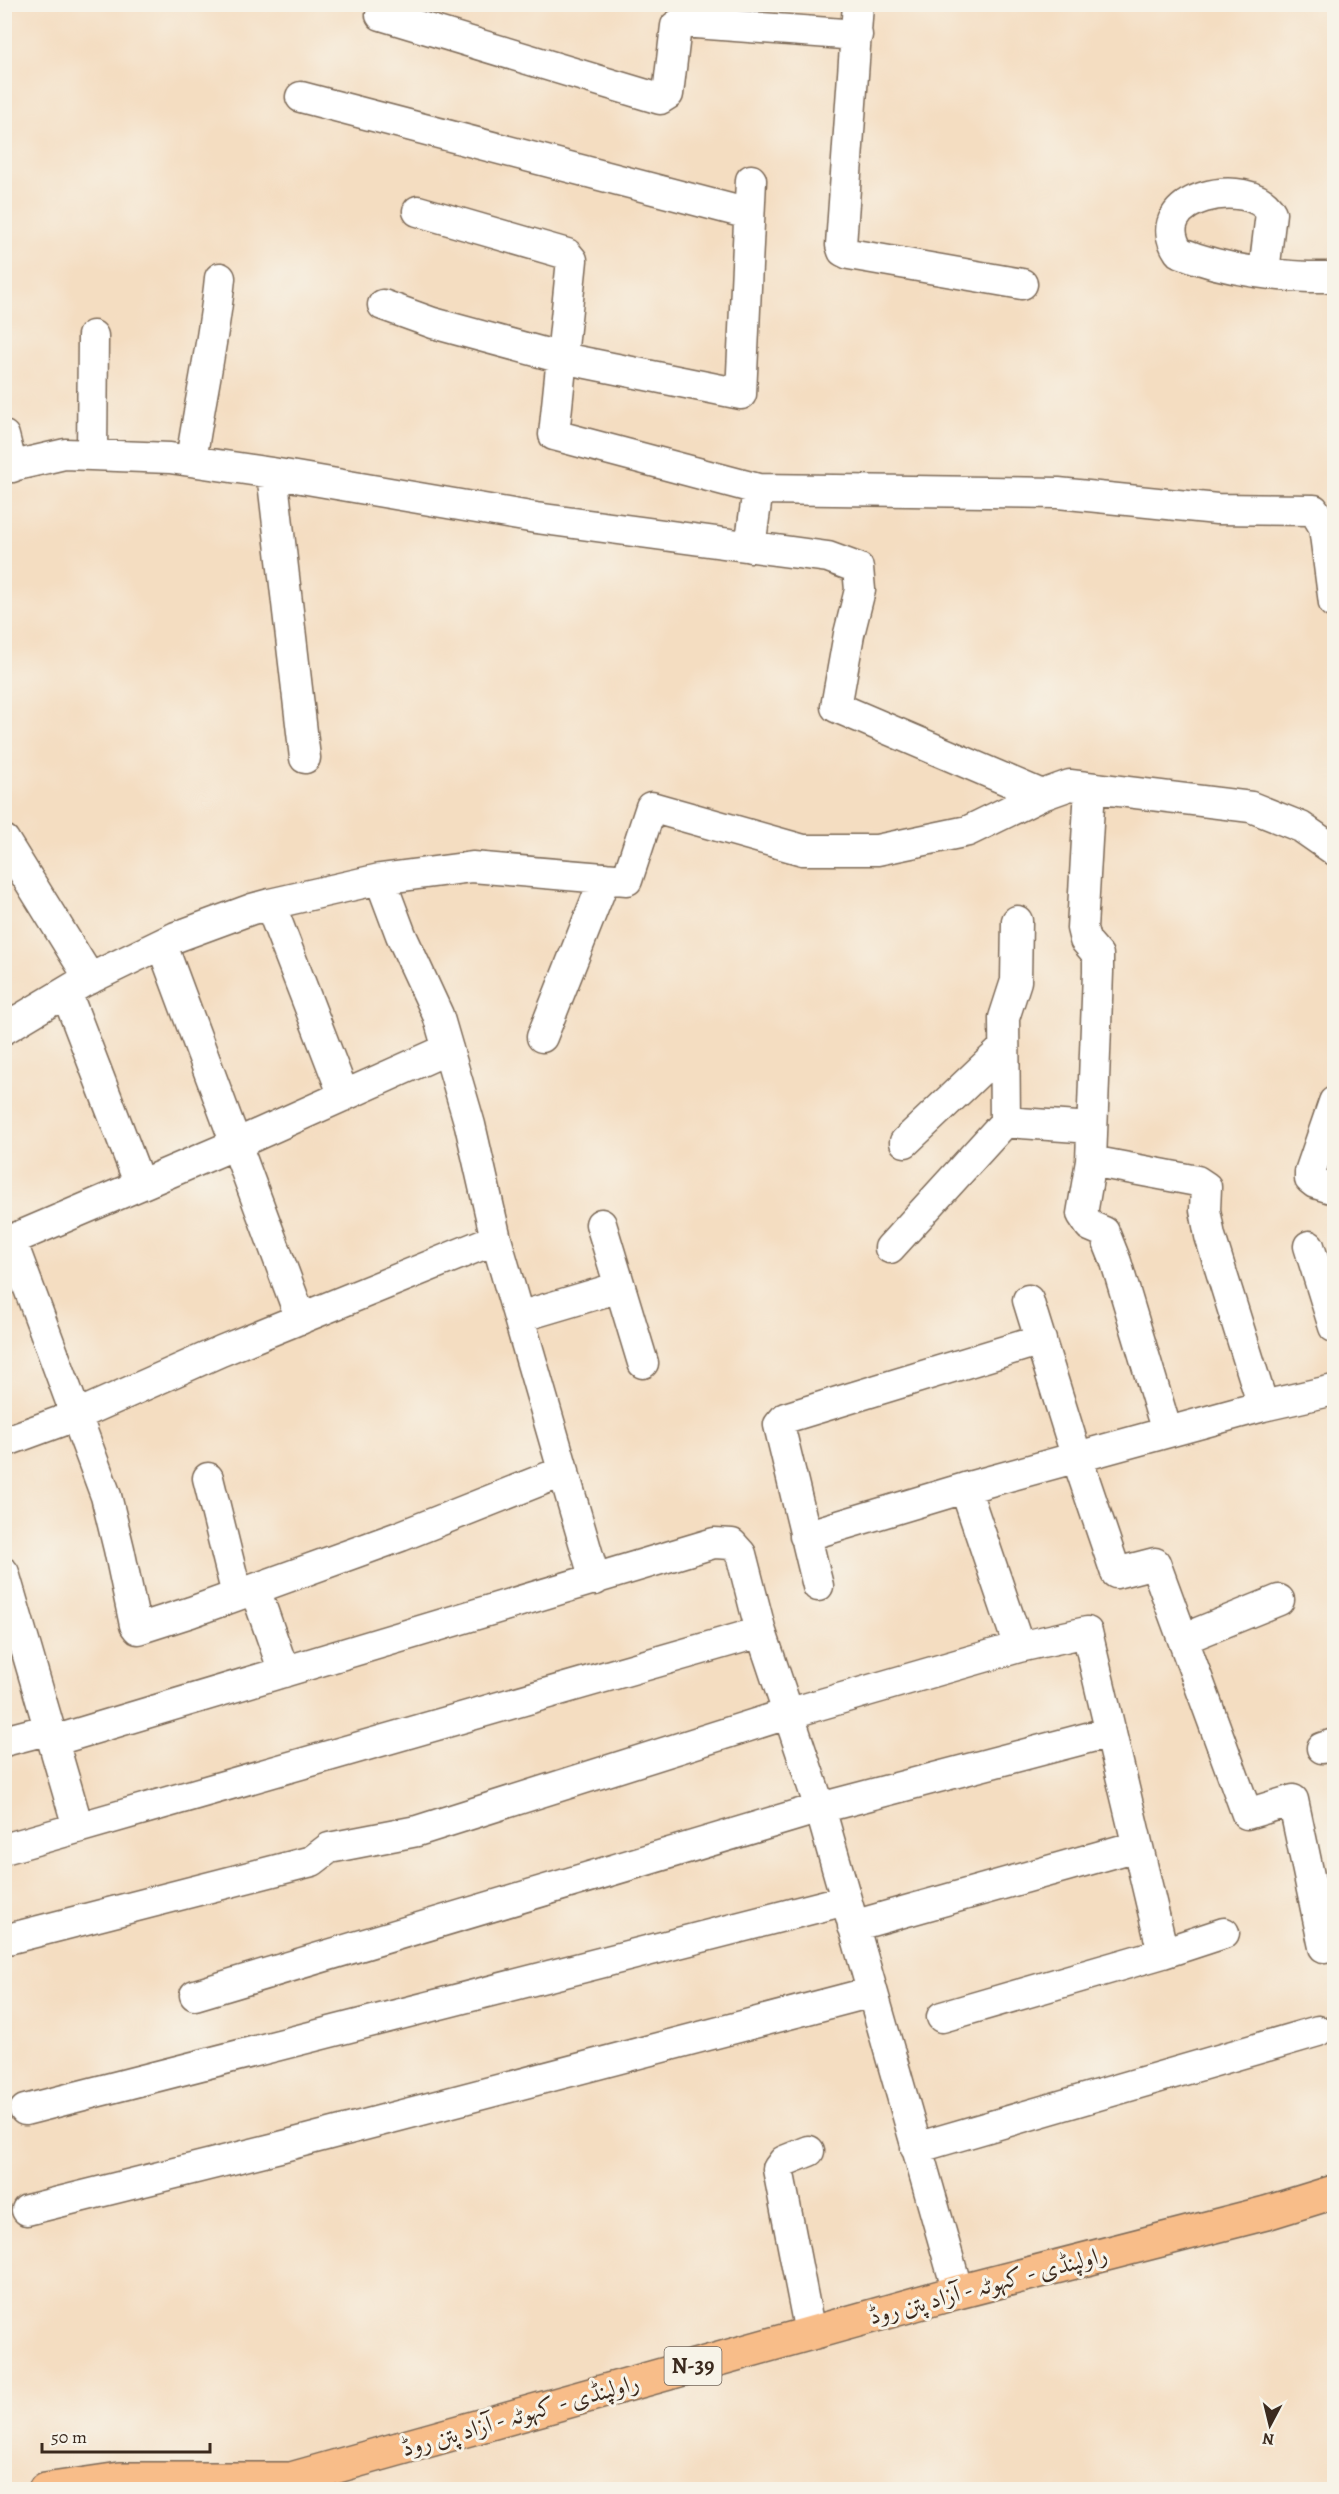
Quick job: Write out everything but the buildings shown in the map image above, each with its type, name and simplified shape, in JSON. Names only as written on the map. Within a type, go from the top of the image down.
[{"type":"highway","name":"راولپنڈی - کہوٹہ - آزاد پتن روڈ","points":[[45,2490],[120,2479],[291,2479],[958,2292],[1255,2216],[1335,2192]]},
{"type":"street","points":[[858,4],[841,245],[843,251],[849,254],[1022,284]]},
{"type":"street","points":[[381,15],[660,99],[668,94],[676,26],[682,22],[857,34]]},
{"type":"street","points":[[301,97],[749,214]]},
{"type":"street","points":[[383,305],[433,323],[562,358],[741,394],[751,180]]},
{"type":"street","points":[[418,211],[567,254],[572,260],[554,435],[758,489],[1058,493],[1217,509],[1314,510],[1324,527],[1335,603]]},
{"type":"street","points":[[1264,272],[1299,278],[1335,277]]},
{"type":"street","points":[[191,461],[202,386],[216,321],[220,278]]},
{"type":"street","points":[[92,455],[93,336]]},
{"type":"street","points":[[4,436],[8,468],[65,454],[191,461],[536,518],[828,557],[858,568],[860,590],[849,633],[836,707],[1042,795]]},
{"type":"street","points":[[272,473],[305,758]]},
{"type":"street","points":[[750,547],[758,489]]},
{"type":"street","points":[[4,1029],[78,986],[162,945],[270,904],[380,879],[472,867],[627,880],[651,807],[803,850],[877,850],[968,831],[1042,795],[1070,785],[1251,807],[1301,827],[1335,850]]},
{"type":"street","points":[[1090,788],[1082,928],[1085,940],[1098,956],[1091,1161],[1082,1214],[1090,1226],[1104,1232],[1116,1262],[1167,1432]]},
{"type":"street","points":[[4,840],[78,986],[140,1185]]},
{"type":"street","points":[[542,1036],[605,878]]},
{"type":"street","points":[[380,879],[401,935],[438,1015],[470,1125],[496,1239],[595,1580]]},
{"type":"street","points":[[270,904],[344,1096]]},
{"type":"street","points":[[890,1248],[1005,1122],[1004,1018],[1016,981],[1017,921]]},
{"type":"street","points":[[162,945],[301,1319]]},
{"type":"street","points":[[905,1142],[1004,1048]]},
{"type":"street","points":[[448,1049],[236,1144],[8,1242],[106,1496],[135,1626],[138,1629],[401,1536],[564,1471]]},
{"type":"street","points":[[1335,1102],[1310,1172],[1310,1179],[1315,1183],[1335,1189]]},
{"type":"street","points":[[1005,1122],[1092,1128]]},
{"type":"street","points":[[1091,1161],[1197,1181],[1206,1187],[1205,1210],[1210,1236],[1263,1406]]},
{"type":"street","points":[[601,1224],[643,1363]]},
{"type":"street","points":[[4,1442],[75,1416],[301,1319],[496,1239]]},
{"type":"street","points":[[1308,1246],[1335,1327]]},
{"type":"street","points":[[519,1317],[620,1287]]},
{"type":"street","points":[[1028,1300],[1077,1458],[1116,1573],[1155,1563],[1247,1814],[1293,1800],[1324,1947],[1335,1945]]},
{"type":"street","points":[[818,1586],[779,1425],[785,1418],[1041,1340]]},
{"type":"street","points":[[805,1536],[965,1488],[1167,1432],[1263,1406],[1335,1390]]},
{"type":"street","points":[[208,1478],[246,1592],[284,1672]]},
{"type":"street","points":[[965,1488],[1019,1647]]},
{"type":"street","points":[[4,1742],[52,1735],[284,1672],[714,1543],[732,1544],[741,1554],[761,1632],[820,1808],[958,2292]]},
{"type":"street","points":[[4,1573],[13,1632],[52,1735],[78,1827]]},
{"type":"street","points":[[1184,1639],[1279,1600]]},
{"type":"street","points":[[4,1849],[761,1632]]},
{"type":"street","points":[[4,1940],[312,1861],[329,1848],[417,1831],[788,1714],[1019,1647],[1087,1632],[1163,1953]]},
{"type":"street","points":[[195,1995],[820,1808],[1110,1732]]},
{"type":"street","points":[[25,2110],[1137,1846]]},
{"type":"street","points":[[942,2017],[1224,1933]]},
{"type":"street","points":[[27,2210],[268,2150],[872,1992]]},
{"type":"street","points":[[916,2148],[1318,2031]]},
{"type":"street","points":[[809,2151],[784,2161],[778,2169],[810,2333]]}]
